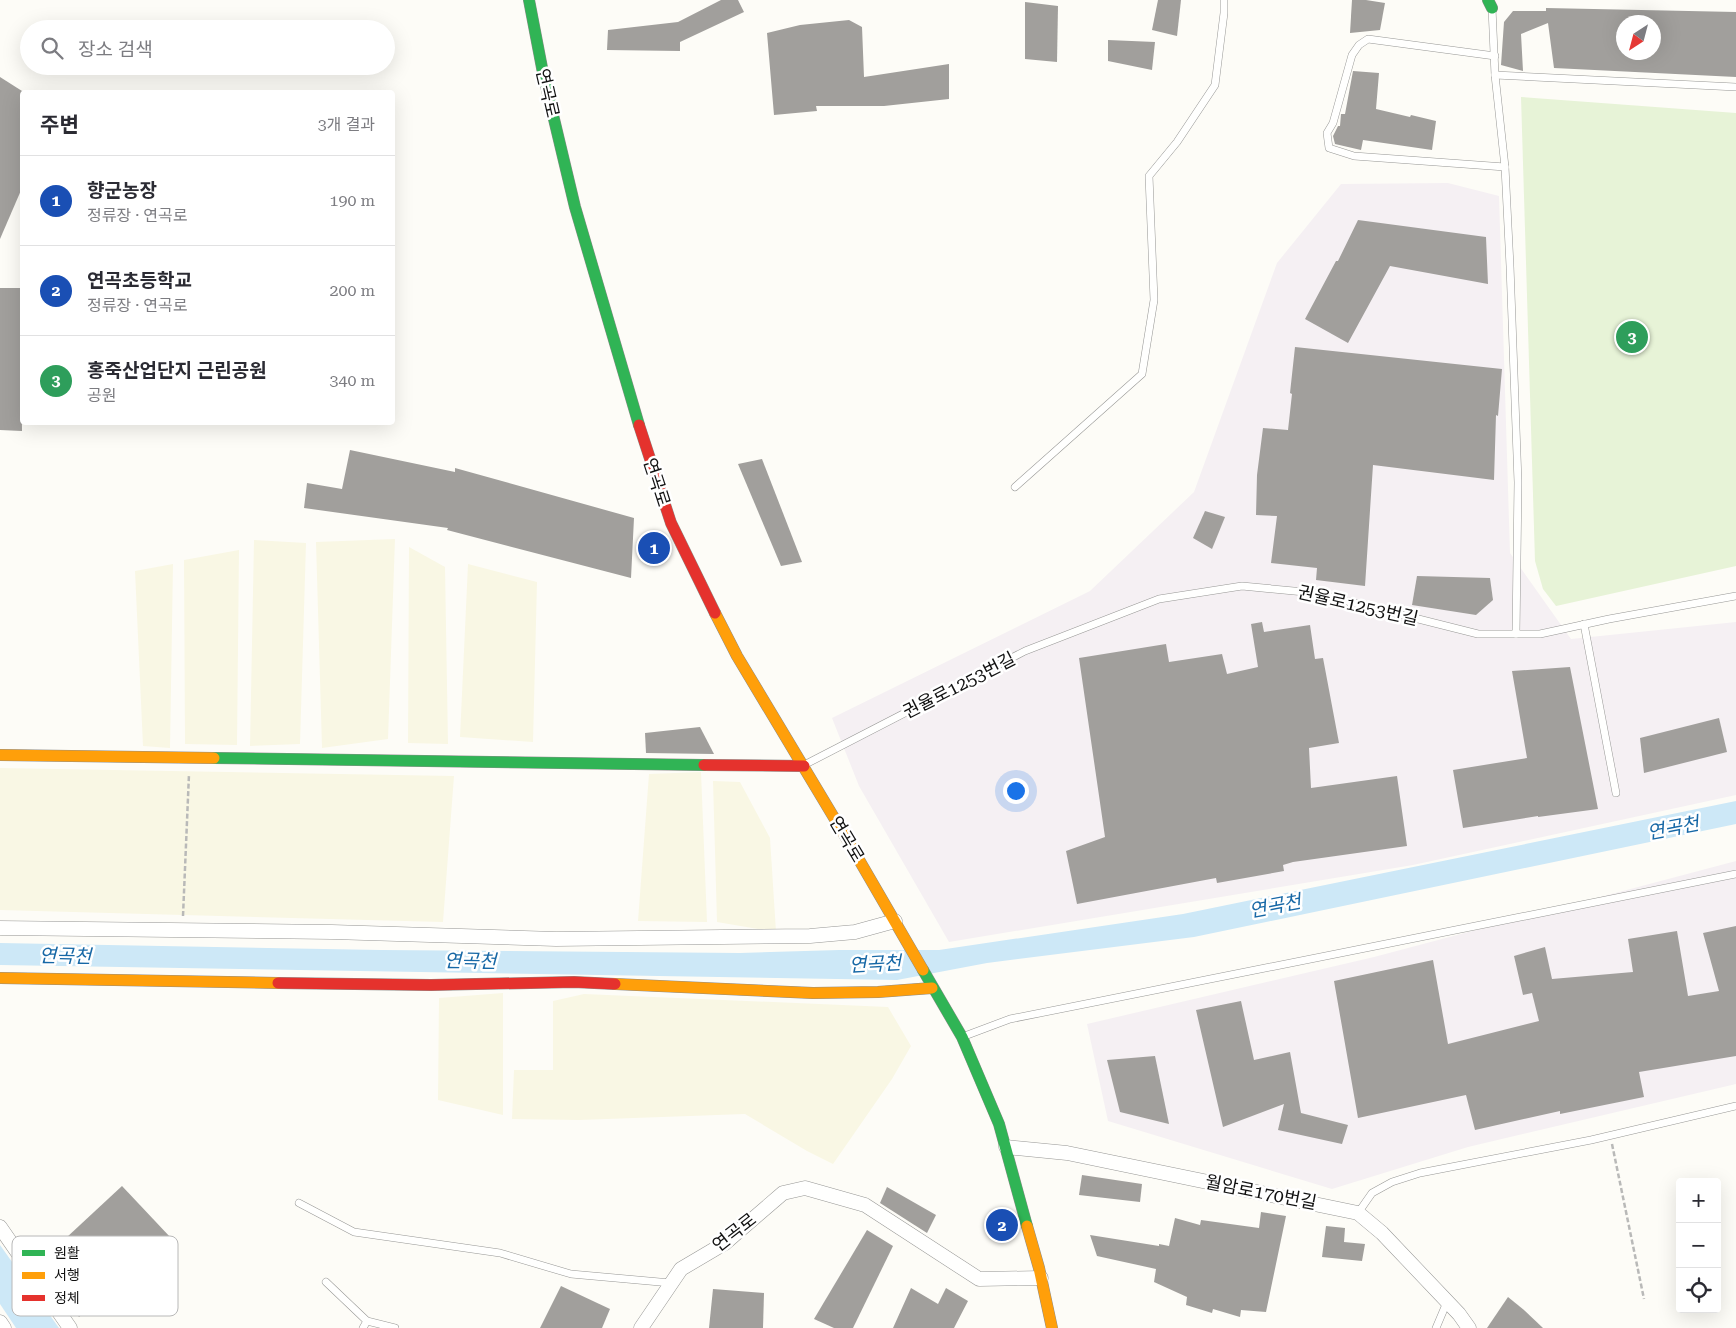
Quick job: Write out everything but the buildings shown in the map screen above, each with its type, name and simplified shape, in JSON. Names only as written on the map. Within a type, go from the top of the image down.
[{"type":"street","name":"연곡로","points":[[529,0],[543,73],[574,207],[638,424],[671,523],[736,656],[804,766],[932,988]]},
{"type":"street","points":[[0,755],[804,766]]},
{"type":"street","points":[[0,928],[332,932],[556,939],[810,936],[855,932],[895,921]]},
{"type":"street","points":[[0,978],[431,985],[574,982],[813,992],[878,992],[932,988],[962,1037],[996,1116],[1041,1278],[1052,1328]]},
{"type":"street","name":"월암로170번길","points":[[1006,1147],[1067,1153],[1358,1212],[1382,1233],[1469,1328]]},
{"type":"street","name":"연곡로","points":[[642,1328],[681,1269],[725,1243],[783,1193],[805,1188],[865,1205],[978,1279],[1041,1278]]},
{"type":"street","points":[[0,1227],[12,1244]]},
{"type":"street","points":[[62,1316],[70,1328]]},
{"type":"street","points":[[0,1322],[4,1328]]},
{"type":"lane","points":[[1015,487],[1142,374],[1154,300],[1149,176],[1177,142],[1215,85],[1224,0]]},
{"type":"lane","points":[[1491,3],[1495,75],[1505,167],[1518,482],[1516,634]]},
{"type":"lane","points":[[1495,56],[1368,39],[1359,45],[1352,55],[1333,123],[1327,133],[1329,148],[1354,156],[1505,167]]},
{"type":"lane","points":[[1495,75],[1736,88]]},
{"type":"lane","name":"권율로1253번길","points":[[804,766],[1025,651],[1158,599],[1242,586],[1315,592],[1478,634],[1540,634],[1736,596]]},
{"type":"lane","points":[[1584,624],[1616,793]]},
{"type":"lane","points":[[962,1037],[1010,1019],[1736,874]]},
{"type":"lane","points":[[1358,1212],[1372,1193],[1392,1182],[1420,1173],[1610,1136],[1736,1106]]},
{"type":"lane","points":[[299,1203],[354,1232],[500,1253],[571,1274],[672,1283]]},
{"type":"lane","points":[[326,1282],[367,1321],[395,1328]]},
{"type":"lane","points":[[1436,1328],[1447,1302]]},
{"type":"lane","points":[[363,1328],[367,1321]]},
{"type":"path","points":[[182,930],[189,758]]},
{"type":"path","points":[[1610,1136],[1644,1299]]},
{"type":"shaded area","points":[[1448,183],[1499,196],[1510,553],[1571,639],[1736,622],[1736,795],[1413,865],[949,942],[859,786],[832,718],[1090,591],[1194,492],[1277,263],[1341,184]]},
{"type":"shaded area","points":[[395,539],[388,739],[322,748],[316,542]]},
{"type":"shaded area","points":[[254,540],[306,543],[300,744],[250,746]]},
{"type":"shaded area","points":[[409,547],[445,567],[448,744],[408,743]]},
{"type":"shaded area","points":[[239,550],[237,745],[185,744],[184,560]]},
{"type":"shaded area","points":[[173,564],[170,748],[143,746],[135,571]]},
{"type":"shaded area","points":[[468,564],[537,582],[533,742],[460,737]]},
{"type":"shaded area","points":[[0,768],[454,776],[443,922],[0,910]]},
{"type":"shaded area","points":[[701,772],[707,922],[638,921],[649,774]]},
{"type":"shaded area","points":[[713,781],[740,782],[770,838],[776,932],[717,922]]},
{"type":"shaded area","points":[[1736,861],[1736,1084],[1468,1147],[1332,1189],[1108,1121],[1087,1024],[1374,957]]},
{"type":"shaded area","points":[[503,993],[503,1115],[438,1100],[439,998]]},
{"type":"shaded area","points":[[584,994],[888,1007],[911,1046],[892,1079],[833,1164],[807,1151],[745,1114],[579,1120],[512,1119],[514,1070],[553,1070],[553,1001]]},
{"type":"green space","points":[[1521,97],[1736,113],[1736,566],[1556,606],[1543,589],[1535,561]]},
{"type":"water","name":"연곡천","points":[[1736,801],[1736,824],[1194,937],[987,963],[897,980],[0,965],[0,943],[381,950],[740,953],[839,950],[939,950],[1183,914]]},
{"type":"water","points":[[0,1245],[12,1262],[12,1316],[50,1316],[59,1328],[16,1328],[0,1304]]},
{"type":"traffic: fast","points":[[529,0],[543,73],[575,207],[639,425]]},
{"type":"traffic: fast","points":[[1488,0],[1492,8]]},
{"type":"traffic: fast","points":[[214,758],[704,765]]},
{"type":"traffic: fast","points":[[923,970],[962,1037],[999,1124],[1027,1226]]},
{"type":"traffic: slow","points":[[715,613],[737,656],[923,970]]},
{"type":"traffic: slow","points":[[0,755],[214,758]]},
{"type":"traffic: slow","points":[[0,978],[278,983]]},
{"type":"traffic: slow","points":[[615,984],[813,993],[878,992],[932,988]]},
{"type":"traffic: slow","points":[[1027,1226],[1039,1268],[1052,1328]]},
{"type":"traffic: jam","points":[[639,425],[671,523],[715,613]]},
{"type":"traffic: jam","points":[[704,765],[804,766]]},
{"type":"traffic: jam","points":[[278,983],[431,985],[574,982],[615,984]]},
{"type":"place","name":"홍죽산업단지 근린공원","points":[[1632,337]]},
{"type":"place","name":"향군농장","points":[[654,548]]},
{"type":"place","name":"연곡초등학교","points":[[1002,1225]]}]
